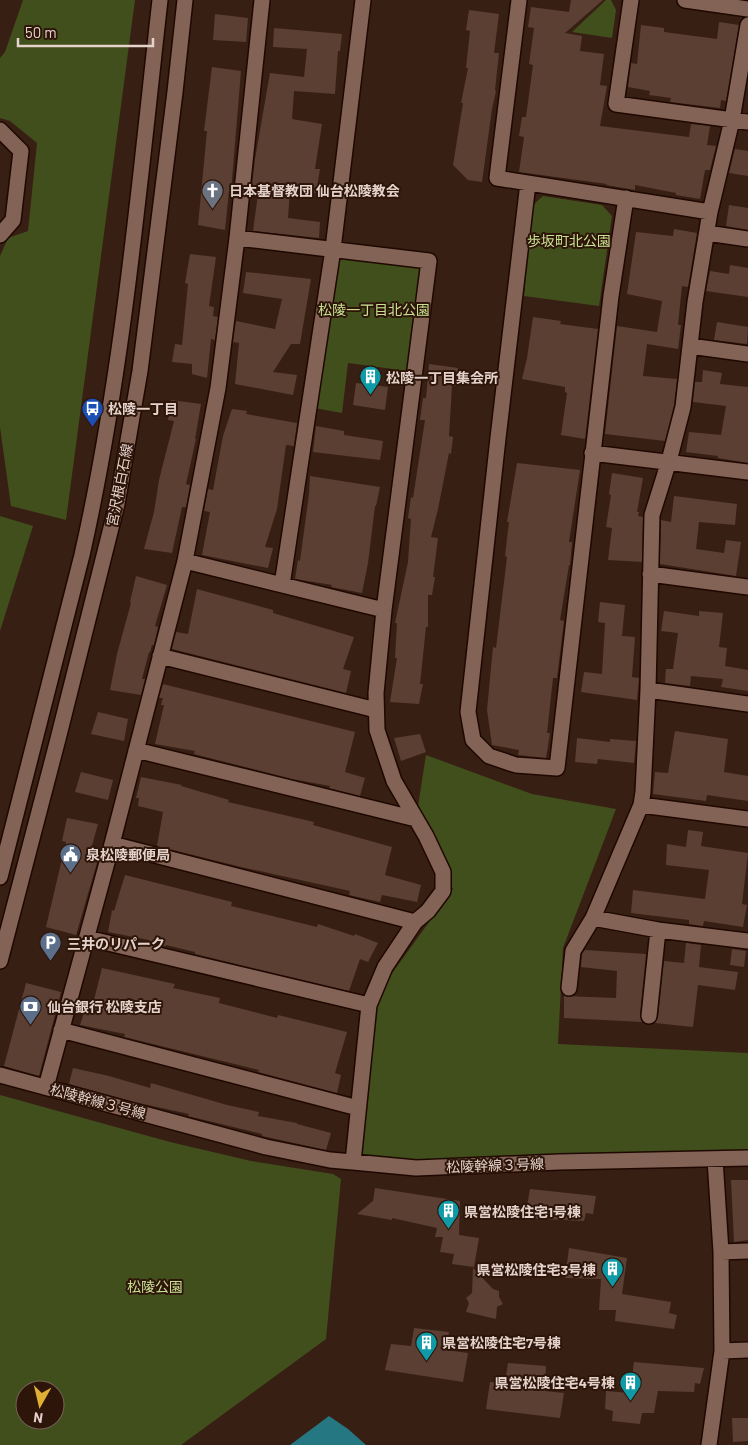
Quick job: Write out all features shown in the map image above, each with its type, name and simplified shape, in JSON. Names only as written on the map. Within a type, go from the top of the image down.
[{"type":"street","points":[[20,885],[0,878],[94,502],[118,364],[160,0]]},
{"type":"street","name":"宮沢根白石線","points":[[0,961],[117,504],[140,371],[175,92],[184,0]]},
{"type":"street","points":[[46,1087],[112,844],[185,561],[218,388],[237,238],[262,0]]},
{"type":"street","points":[[282,585],[334,249],[363,0]]},
{"type":"street","points":[[519,0],[498,178],[710,212]]},
{"type":"street","points":[[631,0],[616,104],[748,122]]},
{"type":"street","points":[[684,0],[748,9]]},
{"type":"street","points":[[569,988],[573,951],[593,918],[641,805],[648,690],[652,515],[683,407],[696,302],[710,212],[732,120],[748,25]]},
{"type":"street","points":[[0,130],[21,151],[13,220],[0,235]]},
{"type":"street","points":[[528,183],[468,712],[474,740],[489,756],[516,765],[557,768],[611,296],[626,198]]},
{"type":"street","points":[[707,233],[748,239]]},
{"type":"street","points":[[237,238],[429,261],[384,610],[376,710],[377,730],[394,781],[426,836],[442,872],[443,891],[428,911],[415,922],[385,967],[368,1005],[353,1162]]},
{"type":"street","points":[[690,346],[748,354]]},
{"type":"street","points":[[592,454],[669,461],[748,472]]},
{"type":"street","points":[[185,561],[384,610]]},
{"type":"street","points":[[650,574],[748,587]]},
{"type":"street","points":[[160,656],[376,710]]},
{"type":"street","points":[[648,690],[748,704]]},
{"type":"street","points":[[136,750],[416,819]]},
{"type":"street","points":[[641,805],[748,819]]},
{"type":"street","points":[[112,844],[415,922]]},
{"type":"street","points":[[593,918],[658,930],[748,941]]},
{"type":"street","points":[[649,1016],[658,930]]},
{"type":"street","points":[[87,938],[368,1005]]},
{"type":"street","points":[[61,1030],[358,1108]]},
{"type":"street","name":"松陵幹線３号線","points":[[0,1075],[266,1147],[330,1160],[416,1168],[560,1162],[748,1158]]},
{"type":"street","points":[[709,1445],[722,1351],[721,1252],[715,1159]]},
{"type":"street","points":[[721,1252],[748,1251]]},
{"type":"street","points":[[722,1351],[748,1350]]},
{"type":"green space","points":[[23,0],[135,0],[66,520],[11,506],[0,427],[0,256],[8,238],[28,231],[37,143],[10,121],[0,118],[0,58],[5,52]]},
{"type":"green space","points":[[606,0],[611,0],[616,10],[612,38],[572,32]]},
{"type":"green space","name":"歩坂町北公園","points":[[543,196],[602,205],[612,216],[599,306],[524,296],[532,206]]},
{"type":"green space","name":"松陵一丁目北公園","points":[[333,249],[429,261],[415,372],[348,363],[342,413],[309,407]]},
{"type":"green space","points":[[0,516],[33,526],[0,631]]},
{"type":"green space","points":[[426,755],[532,794],[616,809],[563,948],[558,1044],[748,1053],[748,1151],[713,1151],[477,1166],[451,1175],[353,1162],[369,1005],[453,889],[416,819]]},
{"type":"green space","name":"松陵公園","points":[[0,1095],[170,1142],[251,1161],[333,1174],[341,1179],[326,1339],[181,1445],[0,1445]]},
{"type":"water","points":[[329,1416],[366,1445],[290,1445]]},
{"type":"building","points":[[571,0],[603,0],[565,33],[582,36],[580,51],[604,54],[600,85],[607,86],[600,126],[689,137],[691,124],[710,126],[707,145],[716,146],[710,170],[705,170],[700,199],[635,185],[635,190],[607,184],[519,172],[524,137],[519,136],[522,117],[526,117],[533,65],[529,64],[534,28],[528,27],[531,7],[569,12]]},
{"type":"building","points":[[469,10],[499,14],[494,53],[499,53],[496,91],[482,182],[468,180],[453,165],[463,103],[461,103],[468,68],[466,68],[470,31],[466,30]]},
{"type":"building","points":[[215,14],[248,18],[246,42],[213,40]]},
{"type":"building","points":[[719,22],[739,25],[726,101],[721,100],[720,108],[670,102],[671,98],[649,95],[650,91],[628,87],[631,63],[637,64],[641,25],[664,28],[664,32],[717,39]]},
{"type":"building","points":[[274,28],[342,34],[340,51],[338,51],[335,94],[294,91],[292,119],[322,124],[315,169],[320,169],[316,193],[290,190],[288,218],[320,222],[319,238],[253,231],[258,194],[251,193],[270,73],[304,77],[307,49],[273,47]]},
{"type":"building","points":[[212,67],[241,71],[231,192],[229,191],[225,230],[198,225],[207,131],[204,131]]},
{"type":"building","points":[[735,149],[748,151],[748,176],[729,173]]},
{"type":"building","points":[[729,205],[748,208],[748,230],[726,226]]},
{"type":"building","points":[[674,229],[697,233],[688,287],[682,286],[678,325],[681,325],[678,349],[647,344],[643,376],[677,379],[674,405],[665,441],[605,434],[617,326],[657,332],[662,301],[627,294],[636,232],[673,236]]},
{"type":"building","points":[[190,254],[216,257],[209,306],[214,307],[213,316],[218,317],[215,340],[211,339],[207,378],[192,374],[192,364],[172,362],[175,344],[182,345],[188,284],[185,283]]},
{"type":"building","points":[[730,265],[748,268],[748,297],[706,291],[710,271],[729,274]]},
{"type":"building","points":[[246,272],[311,279],[300,344],[291,344],[273,372],[297,375],[293,395],[235,384],[239,343],[233,342],[236,321],[275,329],[282,299],[243,293]]},
{"type":"building","points":[[533,317],[561,321],[560,324],[598,329],[585,439],[561,435],[567,393],[565,392],[565,387],[522,379]]},
{"type":"building","points":[[717,322],[748,327],[747,344],[714,340]]},
{"type":"building","points":[[429,364],[458,368],[456,386],[452,386],[449,436],[453,437],[451,454],[449,453],[431,537],[438,538],[432,595],[428,595],[428,627],[426,627],[420,684],[423,684],[419,704],[390,702],[397,658],[395,658],[397,623],[395,623],[408,562],[411,519],[408,518],[411,497],[413,498],[425,420],[420,420],[423,398],[426,398]]},
{"type":"building","points":[[703,370],[722,373],[720,384],[748,387],[748,463],[718,458],[718,456],[686,452],[689,432],[721,435],[726,406],[693,402],[695,382],[702,382]]},
{"type":"building","name":"松陵一丁目集会所","points":[[356,383],[388,387],[385,410],[353,405]]},
{"type":"building","points":[[171,400],[201,404],[196,439],[186,484],[190,485],[186,507],[182,507],[172,553],[144,549],[174,421],[168,420]]},
{"type":"building","points":[[232,409],[247,411],[246,414],[297,423],[294,446],[286,445],[277,509],[265,547],[273,548],[268,568],[202,555],[210,512],[204,511],[208,489],[213,490],[223,436]]},
{"type":"building","points":[[316,426],[344,431],[344,435],[383,441],[380,460],[313,452]]},
{"type":"building","points":[[517,463],[580,470],[569,542],[572,542],[570,565],[560,620],[564,621],[557,678],[553,678],[547,733],[550,733],[546,758],[518,755],[519,750],[492,745],[487,710],[493,647],[496,648],[507,557],[505,556],[509,522],[507,522]]},
{"type":"building","points":[[612,473],[643,478],[637,512],[639,512],[638,516],[643,517],[642,562],[608,560],[612,528],[606,527]]},
{"type":"building","points":[[310,476],[380,487],[375,506],[368,563],[362,593],[331,587],[332,585],[295,579],[298,560],[300,561]]},
{"type":"building","points":[[674,496],[737,504],[735,525],[699,522],[696,549],[724,553],[726,540],[741,542],[736,576],[660,564],[661,520],[671,522]]},
{"type":"building","points":[[136,576],[167,585],[155,626],[158,627],[154,645],[152,645],[149,652],[142,679],[145,679],[141,695],[110,690]]},
{"type":"building","points":[[197,589],[273,610],[273,613],[354,637],[343,669],[351,671],[346,693],[172,649],[176,632],[188,634]]},
{"type":"building","points":[[600,602],[625,605],[622,636],[635,637],[632,677],[639,678],[637,700],[581,692],[584,672],[602,674],[605,623],[598,622]]},
{"type":"building","points":[[664,611],[699,616],[699,611],[723,613],[719,647],[727,648],[725,666],[748,670],[748,691],[721,687],[723,679],[691,676],[690,686],[665,683],[666,669],[673,669],[678,633],[661,631]]},
{"type":"building","points":[[163,684],[355,732],[345,772],[365,778],[360,796],[329,788],[330,786],[292,779],[194,754],[195,751],[155,744],[164,705],[161,705],[163,698],[159,698]]},
{"type":"building","points":[[98,712],[128,719],[124,741],[91,734]]},
{"type":"building","points":[[675,731],[728,739],[724,772],[748,776],[748,801],[707,795],[706,801],[653,794],[655,772],[668,773]]},
{"type":"building","points":[[420,734],[426,752],[401,761],[394,738]]},
{"type":"building","points":[[577,738],[610,742],[610,739],[636,741],[634,763],[598,759],[597,764],[575,762]]},
{"type":"building","points":[[81,772],[113,780],[108,800],[75,792]]},
{"type":"building","points":[[141,777],[182,785],[229,800],[228,802],[314,822],[313,825],[392,847],[385,875],[421,885],[417,902],[382,895],[380,902],[349,895],[350,891],[157,846],[163,812],[138,806],[139,798],[136,798]]},
{"type":"building","points":[[67,818],[98,824],[88,860],[97,863],[76,935],[46,927],[66,842],[62,841]]},
{"type":"building","points":[[688,830],[703,832],[701,846],[748,853],[742,904],[747,905],[743,927],[704,921],[703,926],[689,924],[689,920],[631,913],[633,890],[705,899],[709,870],[666,865],[667,844],[686,847]]},
{"type":"building","points":[[125,875],[232,902],[231,906],[317,927],[318,924],[354,936],[355,934],[378,943],[368,962],[360,959],[349,991],[195,954],[195,952],[166,945],[149,943],[149,940],[108,932],[112,910],[114,911]]},
{"type":"building","points":[[686,943],[701,945],[699,967],[738,972],[735,990],[698,985],[693,1027],[655,1023],[658,1017],[664,961],[684,963]]},
{"type":"building","points":[[732,949],[746,951],[744,967],[730,965]]},
{"type":"building","points":[[585,950],[646,954],[640,1015],[642,1022],[564,1018],[564,996],[616,998],[617,971],[581,967],[582,954]]},
{"type":"building","points":[[102,968],[175,984],[173,988],[220,998],[219,1003],[277,1018],[278,1015],[347,1032],[335,1073],[341,1075],[337,1093],[258,1072],[259,1070],[124,1037],[125,1034],[80,1025],[86,1007],[92,1008]]},
{"type":"building","points":[[26,983],[61,992],[39,1076],[4,1066]]},
{"type":"building","points":[[73,1068],[150,1088],[151,1083],[227,1105],[259,1112],[258,1116],[297,1123],[331,1133],[326,1150],[262,1136],[262,1134],[188,1116],[189,1114],[134,1102],[69,1084]]},
{"type":"building","points":[[731,1180],[748,1180],[748,1240],[734,1242]]},
{"type":"building","name":"県営松陵住宅1号棟","points":[[375,1188],[460,1201],[459,1235],[479,1238],[474,1267],[452,1264],[454,1254],[440,1252],[443,1237],[435,1237],[437,1228],[392,1218],[392,1220],[357,1214],[373,1201]]},
{"type":"building","points":[[530,1189],[596,1196],[593,1214],[586,1213],[584,1221],[525,1218]]},
{"type":"building","name":"県営松陵住宅3号棟","points":[[569,1248],[627,1258],[622,1294],[671,1302],[669,1313],[677,1315],[674,1329],[615,1321],[616,1310],[599,1310],[601,1279],[565,1278]]},
{"type":"building","points":[[473,1268],[493,1289],[499,1291],[499,1297],[503,1304],[497,1307],[496,1319],[466,1312],[469,1303],[466,1298],[472,1293]]},
{"type":"building","name":"県営松陵住宅7号棟","points":[[414,1328],[449,1332],[446,1350],[468,1353],[463,1382],[385,1370],[391,1344],[411,1346]]},
{"type":"building","name":"県営松陵住宅4号棟","points":[[634,1362],[704,1368],[700,1384],[695,1383],[694,1392],[658,1391],[654,1413],[642,1413],[640,1424],[612,1421],[613,1411],[605,1409],[606,1391],[630,1393]]},
{"type":"building","points":[[508,1363],[546,1366],[545,1391],[564,1393],[560,1418],[486,1409],[490,1382],[505,1383]]},
{"type":"building","points":[[732,1418],[748,1418],[748,1441],[733,1442]]},
{"type":"place","name":"日本基督教団 仙台松陵教会","points":[[213,209]]},
{"type":"place","name":"松陵一丁目集会所","points":[[370,396]]},
{"type":"place","name":"松陵一丁目","points":[[92,427]]},
{"type":"place","name":"泉松陵郵便局","points":[[70,873]]},
{"type":"place","name":"三井のリパーク","points":[[51,962]]},
{"type":"place","name":"仙台銀行 松陵支店","points":[[31,1025]]},
{"type":"place","name":"県営松陵住宅1号棟","points":[[448,1230]]},
{"type":"place","name":"県営松陵住宅3号棟","points":[[612,1288]]},
{"type":"place","name":"県営松陵住宅7号棟","points":[[426,1361]]},
{"type":"place","name":"県営松陵住宅4号棟","points":[[631,1401]]}]
